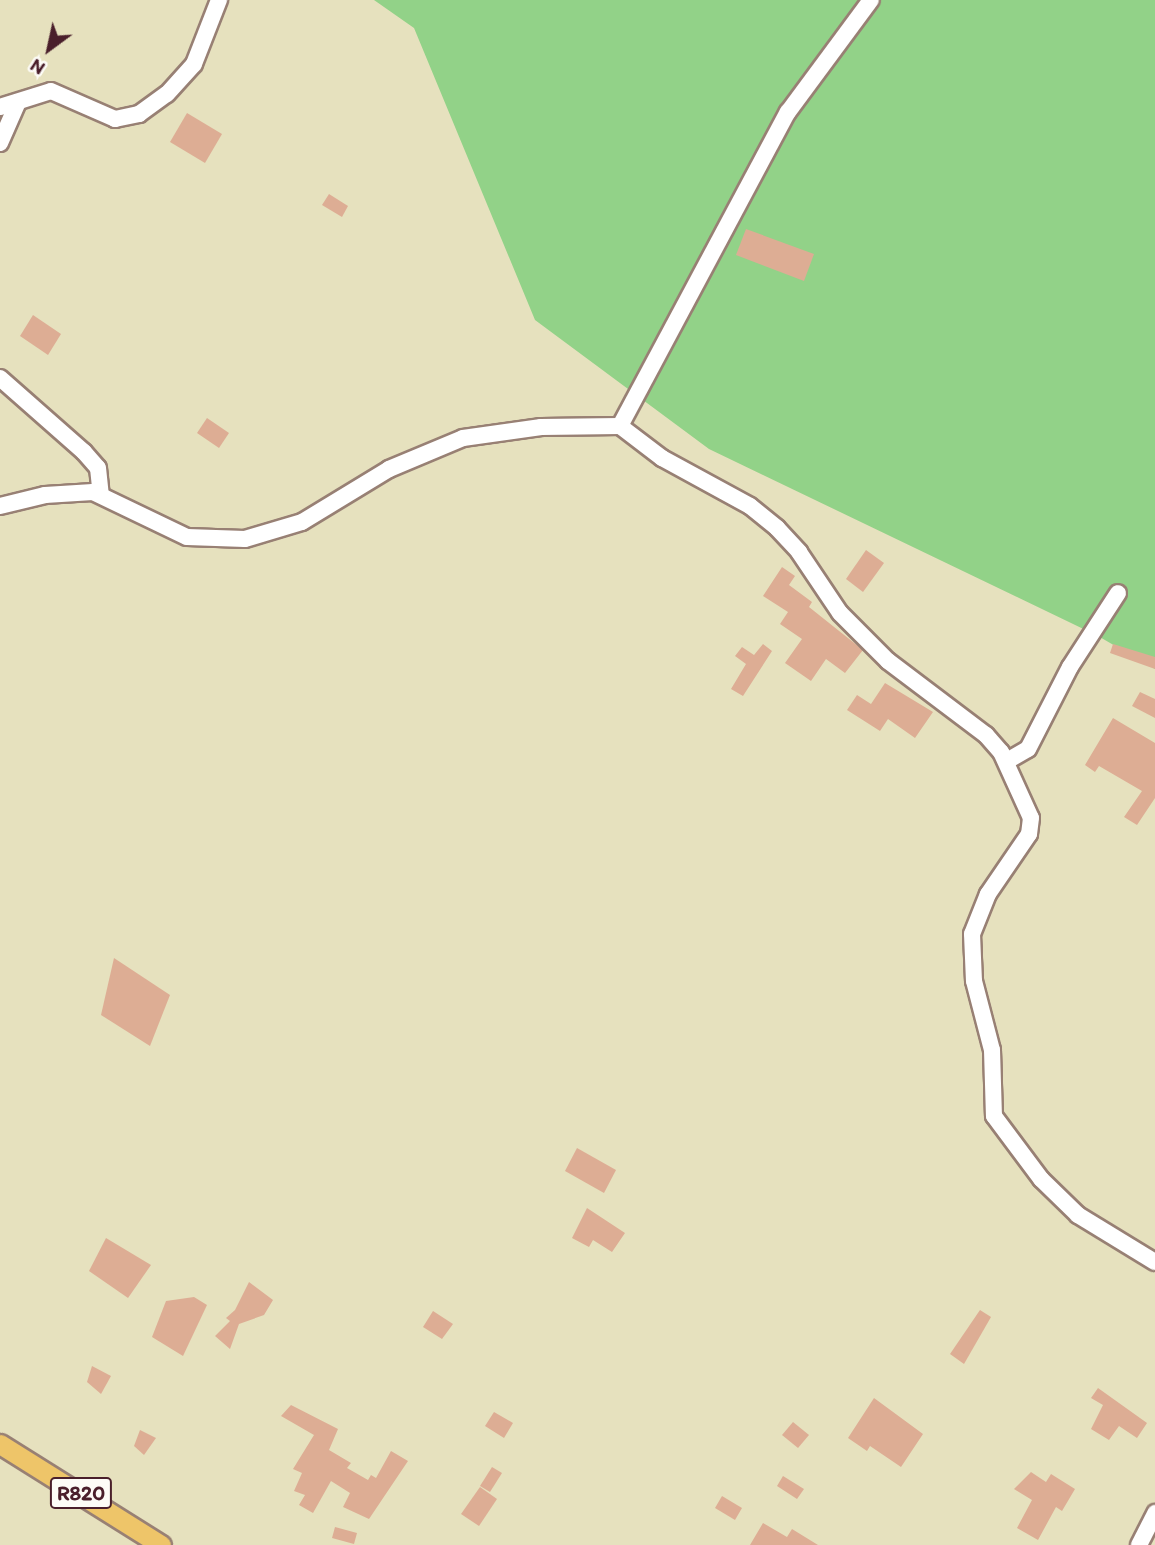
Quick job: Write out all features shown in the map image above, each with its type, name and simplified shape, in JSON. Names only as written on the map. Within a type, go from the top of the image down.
[{"type":"main road","name":"R820","points":[[0,1444],[161,1545]]},
{"type":"street","points":[[0,107],[51,91],[115,119],[139,114],[166,94],[194,64],[219,0]]},
{"type":"street","points":[[620,426],[788,112],[871,0]]},
{"type":"street","points":[[0,144],[18,102]]},
{"type":"street","points":[[0,378],[84,452],[98,468],[101,495]]},
{"type":"street","points":[[0,506],[69,492],[101,495],[187,537],[245,539],[275,534],[302,522],[389,469],[463,438],[541,427],[620,426],[662,458],[727,491],[777,528],[799,552],[840,613],[878,652],[920,690],[986,735],[1007,761],[1031,818],[1030,834],[988,894],[971,948],[974,981],[992,1050],[994,1116],[1041,1179],[1078,1215],[1155,1262]]},
{"type":"street","points":[[1007,761],[1028,749],[1070,667],[1118,593]]},
{"type":"street","points":[[1139,1545],[1155,1513]]},
{"type":"green space","points":[[374,0],[1155,0],[1155,669],[1098,636],[709,449],[535,320],[414,28]]},
{"type":"building","points":[[187,113],[222,134],[205,163],[170,142]]},
{"type":"building","points":[[329,194],[348,206],[342,217],[322,205]]},
{"type":"building","points":[[746,229],[814,254],[804,281],[736,255]]},
{"type":"building","points":[[33,315],[61,334],[48,355],[20,336]]},
{"type":"building","points":[[207,418],[229,433],[219,448],[197,433]]},
{"type":"building","points":[[866,550],[884,563],[863,592],[846,579]]},
{"type":"building","points":[[782,567],[795,576],[789,585],[812,602],[809,607],[863,650],[845,673],[826,659],[811,681],[785,663],[802,639],[780,624],[788,612],[763,596]]},
{"type":"building","points":[[763,644],[772,651],[743,696],[731,689],[746,664],[735,656],[742,647],[754,655]]},
{"type":"building","points":[[1113,644],[1155,657],[1155,669],[1110,653]]},
{"type":"building","points":[[885,683],[933,712],[915,738],[888,719],[880,731],[847,710],[857,695],[871,704]]},
{"type":"building","points":[[1140,692],[1155,699],[1155,718],[1132,706]]},
{"type":"building","points":[[1113,718],[1155,743],[1155,798],[1137,825],[1124,817],[1142,791],[1099,766],[1095,772],[1085,765]]},
{"type":"building","points":[[114,958],[170,995],[150,1046],[101,1015]]},
{"type":"building","points":[[577,1148],[616,1170],[604,1193],[565,1171]]},
{"type":"building","points":[[587,1208],[625,1233],[612,1252],[593,1240],[589,1247],[572,1238]]},
{"type":"building","points":[[106,1238],[151,1265],[128,1298],[89,1271]]},
{"type":"building","points":[[249,1282],[273,1300],[264,1315],[239,1324],[230,1349],[215,1336],[230,1321],[226,1318],[235,1310]]},
{"type":"building","points":[[194,1297],[207,1305],[183,1356],[152,1337],[166,1301]]},
{"type":"building","points":[[980,1310],[991,1317],[964,1364],[950,1354]]},
{"type":"building","points":[[433,1311],[453,1324],[442,1339],[423,1327]]},
{"type":"building","points":[[92,1366],[111,1376],[101,1394],[87,1382]]},
{"type":"building","points":[[1098,1388],[1147,1423],[1137,1438],[1119,1426],[1109,1440],[1091,1429],[1103,1405],[1091,1398]]},
{"type":"building","points":[[874,1398],[923,1434],[901,1467],[870,1446],[867,1451],[848,1438]]},
{"type":"building","points":[[291,1405],[338,1429],[329,1450],[351,1463],[347,1468],[368,1480],[371,1475],[376,1478],[391,1451],[408,1461],[369,1519],[343,1507],[350,1493],[331,1481],[313,1513],[299,1505],[305,1495],[294,1491],[302,1473],[293,1469],[314,1435],[281,1416]]},
{"type":"building","points":[[494,1412],[513,1423],[504,1438],[485,1426]]},
{"type":"building","points":[[793,1422],[809,1435],[798,1448],[782,1435]]},
{"type":"building","points":[[140,1430],[156,1438],[144,1455],[134,1446]]},
{"type":"building","points":[[492,1467],[502,1473],[490,1492],[480,1486]]},
{"type":"building","points":[[1031,1472],[1046,1482],[1051,1474],[1075,1489],[1062,1511],[1056,1507],[1038,1540],[1017,1528],[1032,1500],[1014,1489]]},
{"type":"building","points":[[783,1476],[804,1489],[797,1499],[777,1486]]},
{"type":"building","points":[[480,1487],[497,1499],[479,1526],[461,1514]]},
{"type":"building","points":[[722,1496],[742,1508],[735,1520],[715,1508]]},
{"type":"building","points":[[763,1523],[787,1537],[792,1529],[818,1545],[750,1545]]},
{"type":"building","points":[[335,1527],[357,1533],[354,1544],[332,1538]]}]
